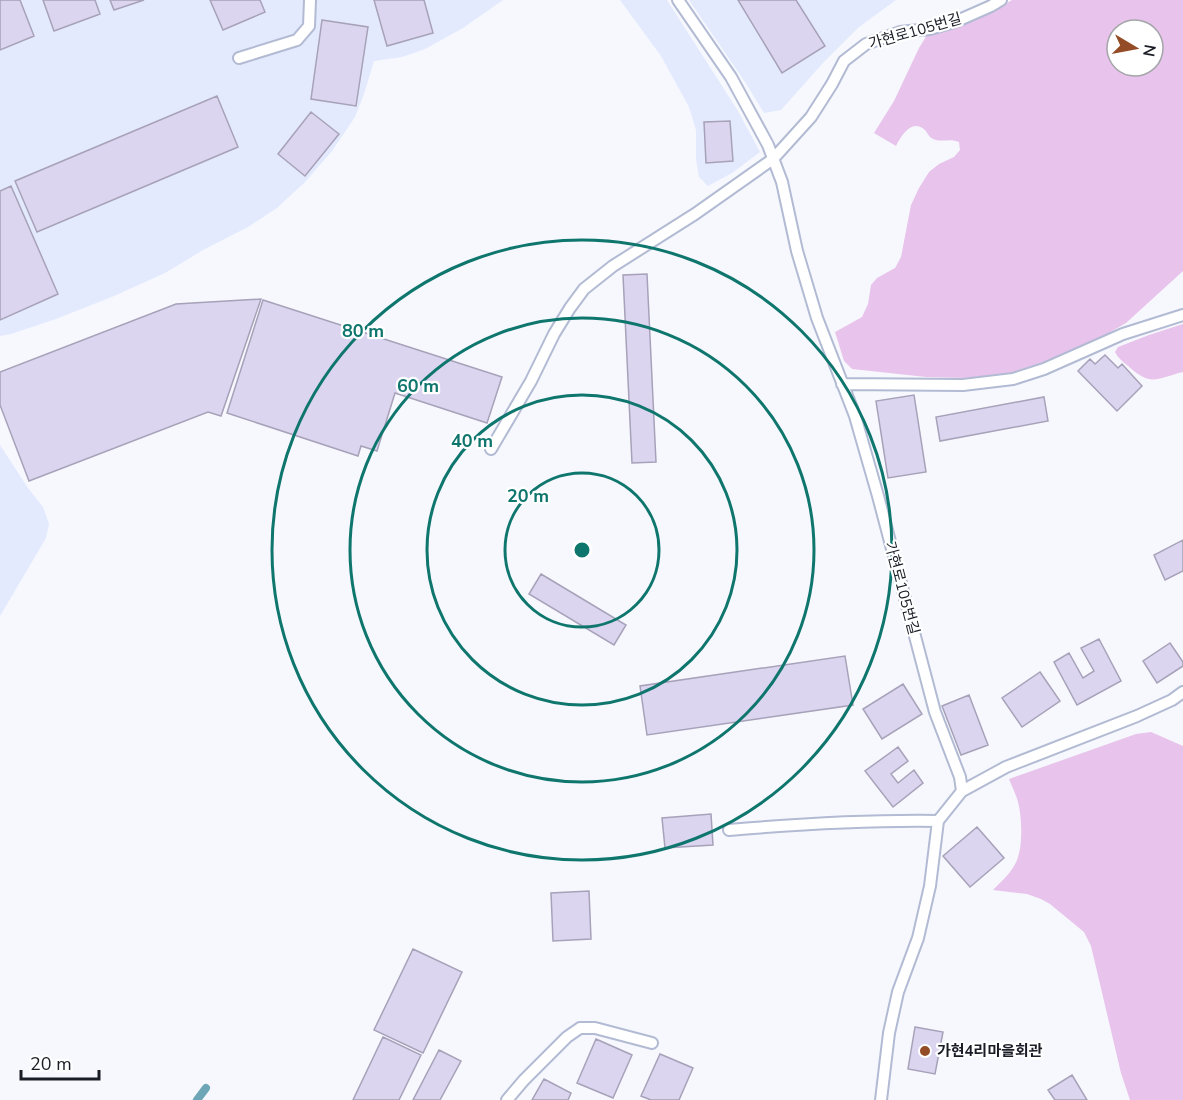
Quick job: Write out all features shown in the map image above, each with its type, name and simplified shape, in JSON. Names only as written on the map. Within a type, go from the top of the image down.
[{"type":"lane","points":[[239,58],[297,40],[309,26],[310,0]]},
{"type":"lane","name":"가현로105번길","points":[[678,0],[730,77],[768,145],[782,182],[797,251],[817,318],[855,416],[935,712],[960,777],[962,791]]},
{"type":"lane","name":"가현로105번길","points":[[773,159],[811,117],[844,61],[866,44],[900,32],[930,29],[957,21],[1001,0]]},
{"type":"lane","points":[[491,449],[531,381],[554,334],[584,289],[613,266],[694,214],[773,159]]},
{"type":"lane","points":[[842,384],[963,385],[1014,379],[1044,369],[1123,334],[1183,315]]},
{"type":"lane","points":[[881,1100],[898,992],[918,938],[930,886],[938,821],[962,791],[1006,766],[1137,717],[1183,692]]},
{"type":"lane","points":[[729,830],[884,820],[938,821]]},
{"type":"lane","points":[[507,1100],[567,1037],[580,1028],[595,1028],[652,1042]]},
{"type":"shaded area","points":[[0,0],[503,0],[463,28],[425,49],[402,57],[374,61],[355,117],[332,151],[305,182],[277,208],[248,227],[165,273],[56,319],[0,336]]},
{"type":"shaded area","points":[[620,0],[667,0],[738,111],[760,152],[732,173],[708,186],[699,177],[696,159],[696,130],[689,107],[661,56]]},
{"type":"shaded area","points":[[689,0],[896,0],[859,27],[781,110],[764,113]]},
{"type":"shaded area","points":[[1012,0],[1183,0],[1183,271],[1126,323],[1069,352],[1010,373],[966,378],[926,377],[852,369],[844,361],[835,332],[862,317],[868,304],[871,285],[877,278],[895,268],[901,257],[911,205],[919,188],[929,172],[954,157],[960,150],[959,142],[934,139],[925,130],[916,126],[907,130],[896,146],[874,133],[894,101],[927,35],[950,29],[992,12]]},
{"type":"shaded area","points":[[1183,324],[1183,372],[1160,379],[1149,379],[1136,373],[1115,352],[1118,347]]},
{"type":"shaded area","points":[[0,445],[43,507],[49,524],[46,538],[0,616]]},
{"type":"shaded area","points":[[1151,732],[1183,746],[1183,1100],[1130,1100],[1121,1073],[1091,946],[1084,932],[1041,899],[1027,894],[993,890],[1013,868],[1020,847],[1019,808],[1009,779],[1136,734]]},
{"type":"building","points":[[0,0],[20,0],[34,36],[0,50]]},
{"type":"building","points":[[43,0],[95,0],[100,14],[54,31]]},
{"type":"building","points":[[110,0],[144,0],[114,10]]},
{"type":"building","points":[[210,0],[260,0],[265,12],[223,30]]},
{"type":"building","points":[[374,0],[424,0],[433,33],[387,46]]},
{"type":"building","points":[[738,0],[796,0],[825,46],[782,73]]},
{"type":"building","points":[[322,20],[368,27],[356,106],[311,99]]},
{"type":"building","points":[[217,96],[238,147],[37,232],[15,181]]},
{"type":"building","points":[[311,112],[339,134],[305,176],[278,154]]},
{"type":"building","points":[[730,121],[733,161],[706,163],[704,122]]},
{"type":"building","points":[[11,186],[58,294],[0,320],[0,191]]},
{"type":"building","points":[[647,274],[656,462],[632,463],[623,275]]},
{"type":"building","points":[[261,299],[221,416],[208,412],[29,481],[0,405],[0,372],[176,304]]},
{"type":"building","points":[[263,300],[502,377],[487,423],[395,393],[377,451],[361,446],[358,456],[227,413]]},
{"type":"building","points":[[1105,355],[1118,368],[1122,364],[1142,386],[1117,411],[1078,371],[1090,359],[1095,364]]},
{"type":"building","points":[[914,395],[926,472],[888,478],[876,401]]},
{"type":"building","points":[[1044,397],[1048,421],[940,441],[936,417]]},
{"type":"building","points":[[1183,540],[1183,571],[1165,580],[1154,555]]},
{"type":"building","points":[[541,574],[626,625],[614,645],[529,594]]},
{"type":"building","points":[[1099,639],[1121,681],[1077,705],[1054,662],[1069,653],[1083,678],[1094,671],[1081,648]]},
{"type":"building","points":[[1170,643],[1183,662],[1183,666],[1157,683],[1143,661]]},
{"type":"building","points":[[845,656],[853,705],[647,735],[640,686]]},
{"type":"building","points":[[1040,672],[1060,701],[1022,727],[1002,698]]},
{"type":"building","points":[[903,684],[922,714],[882,739],[863,709]]},
{"type":"building","points":[[969,695],[988,745],[961,755],[942,706]]},
{"type":"building","points":[[898,747],[908,761],[891,774],[898,783],[914,770],[923,783],[893,807],[865,771]]},
{"type":"building","points":[[711,814],[713,845],[665,848],[662,818]]},
{"type":"building","points":[[977,827],[1004,858],[970,887],[943,856]]},
{"type":"building","points":[[589,891],[591,939],[553,941],[551,893]]},
{"type":"building","points":[[413,949],[462,972],[423,1053],[374,1030]]},
{"type":"building","name":"가현4리마을회관","points":[[915,1027],[943,1032],[935,1074],[908,1069]]},
{"type":"building","points":[[383,1037],[421,1055],[399,1100],[353,1100]]},
{"type":"building","points":[[596,1039],[632,1055],[613,1098],[577,1083]]},
{"type":"building","points":[[439,1050],[461,1061],[440,1100],[413,1100]]},
{"type":"building","points":[[660,1054],[693,1068],[679,1100],[651,1100],[641,1096]]},
{"type":"building","points":[[1072,1075],[1087,1100],[1055,1100],[1048,1090]]},
{"type":"building","points":[[544,1079],[571,1093],[568,1100],[532,1100]]},
{"type":"waterway","points":[[197,1100],[206,1088]]},
{"type":"place","name":"가현4리마을회관","points":[[925,1051]]}]
